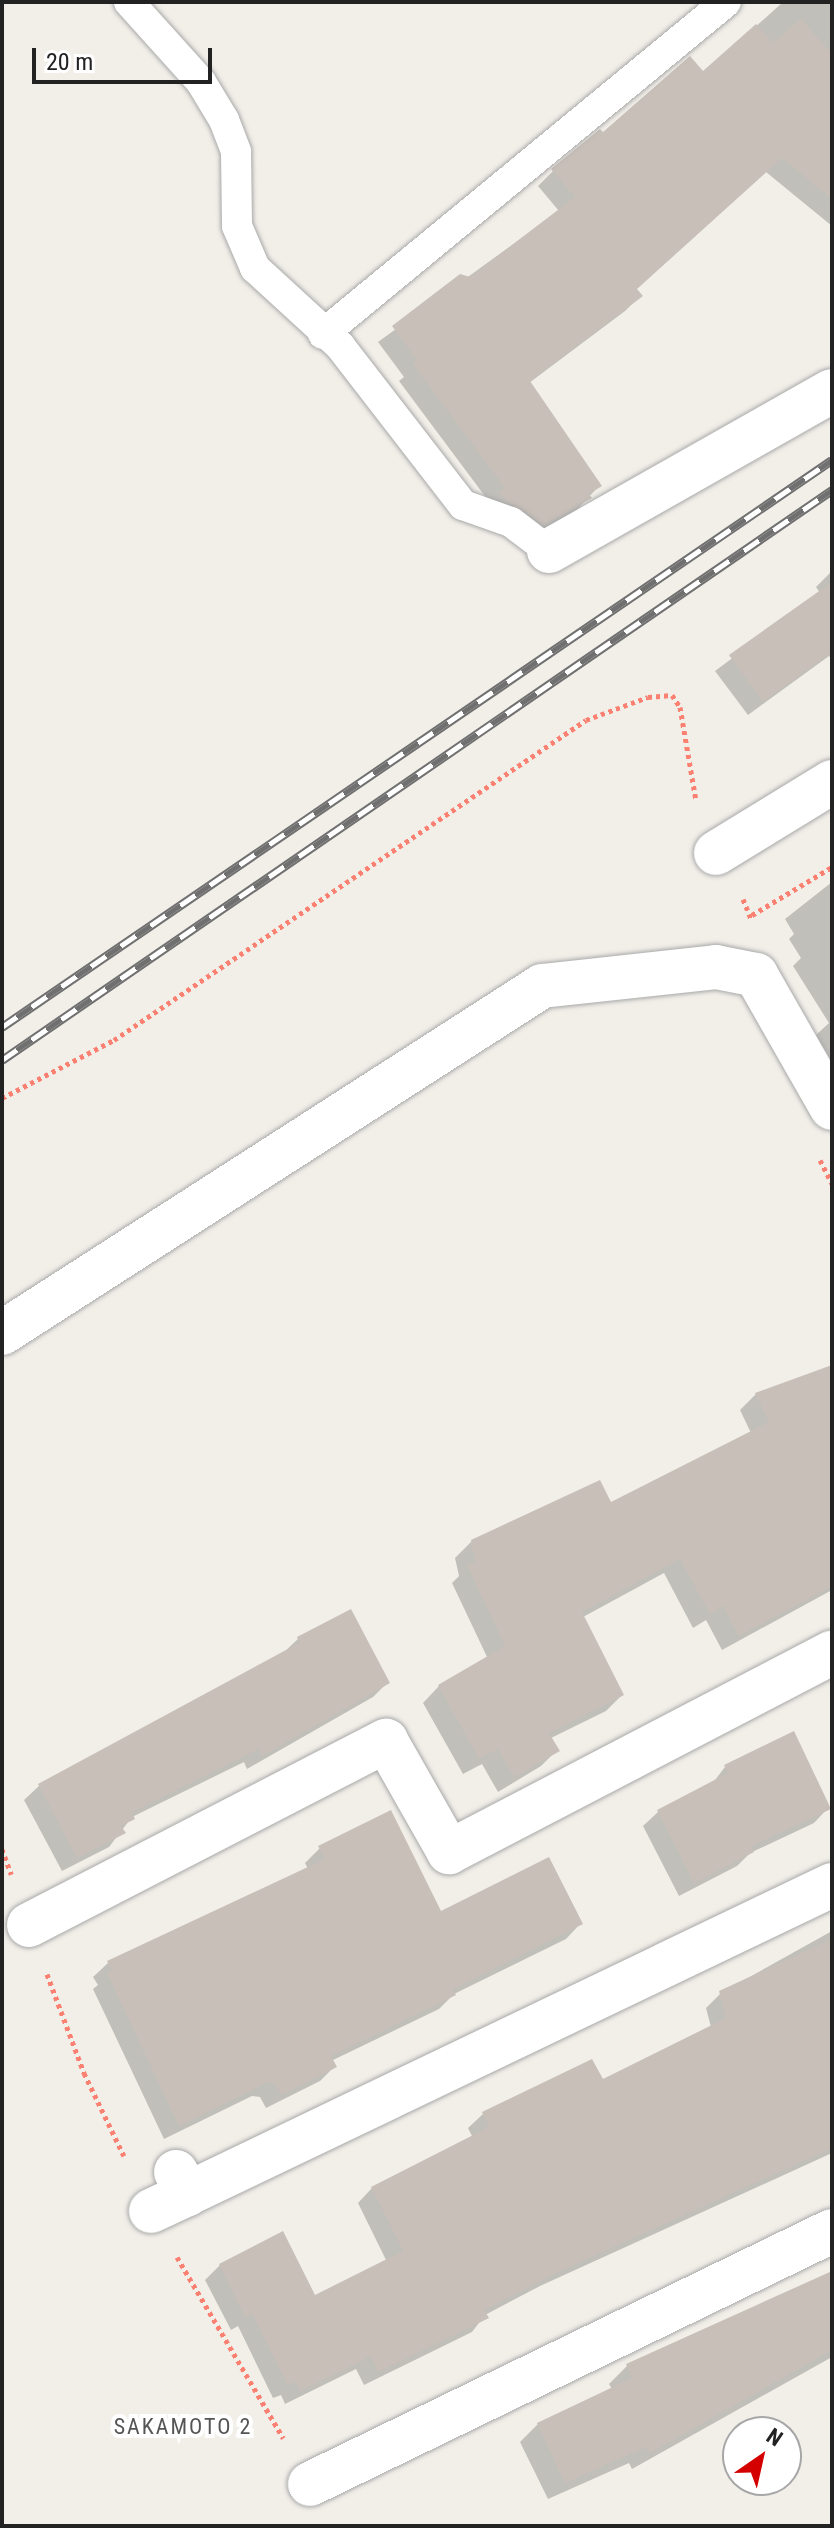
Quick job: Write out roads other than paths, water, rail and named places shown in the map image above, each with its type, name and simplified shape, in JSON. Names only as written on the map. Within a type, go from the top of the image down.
[{"type":"street","points":[[549,551],[832,391]]},
{"type":"street","points":[[716,853],[832,782]]},
{"type":"street","points":[[2,1333],[542,986],[716,967],[756,975],[832,1108]]},
{"type":"street","points":[[29,1925],[386,1741],[449,1852],[832,1653]]},
{"type":"street","points":[[171,2192],[832,1885]]},
{"type":"street","points":[[310,2484],[832,2231]]},
{"type":"lane","points":[[129,2],[201,82],[224,120],[236,152],[237,226],[255,268],[323,334],[340,346],[463,505],[511,522],[549,551]]},
{"type":"lane","points":[[323,334],[726,2]]},
{"type":"railway","points":[[2,1027],[832,460]]},
{"type":"railway","points":[[2,1060],[832,490]]},
{"type":"district","name":"SAKAMOTO 2","points":[[183,2427]]}]
